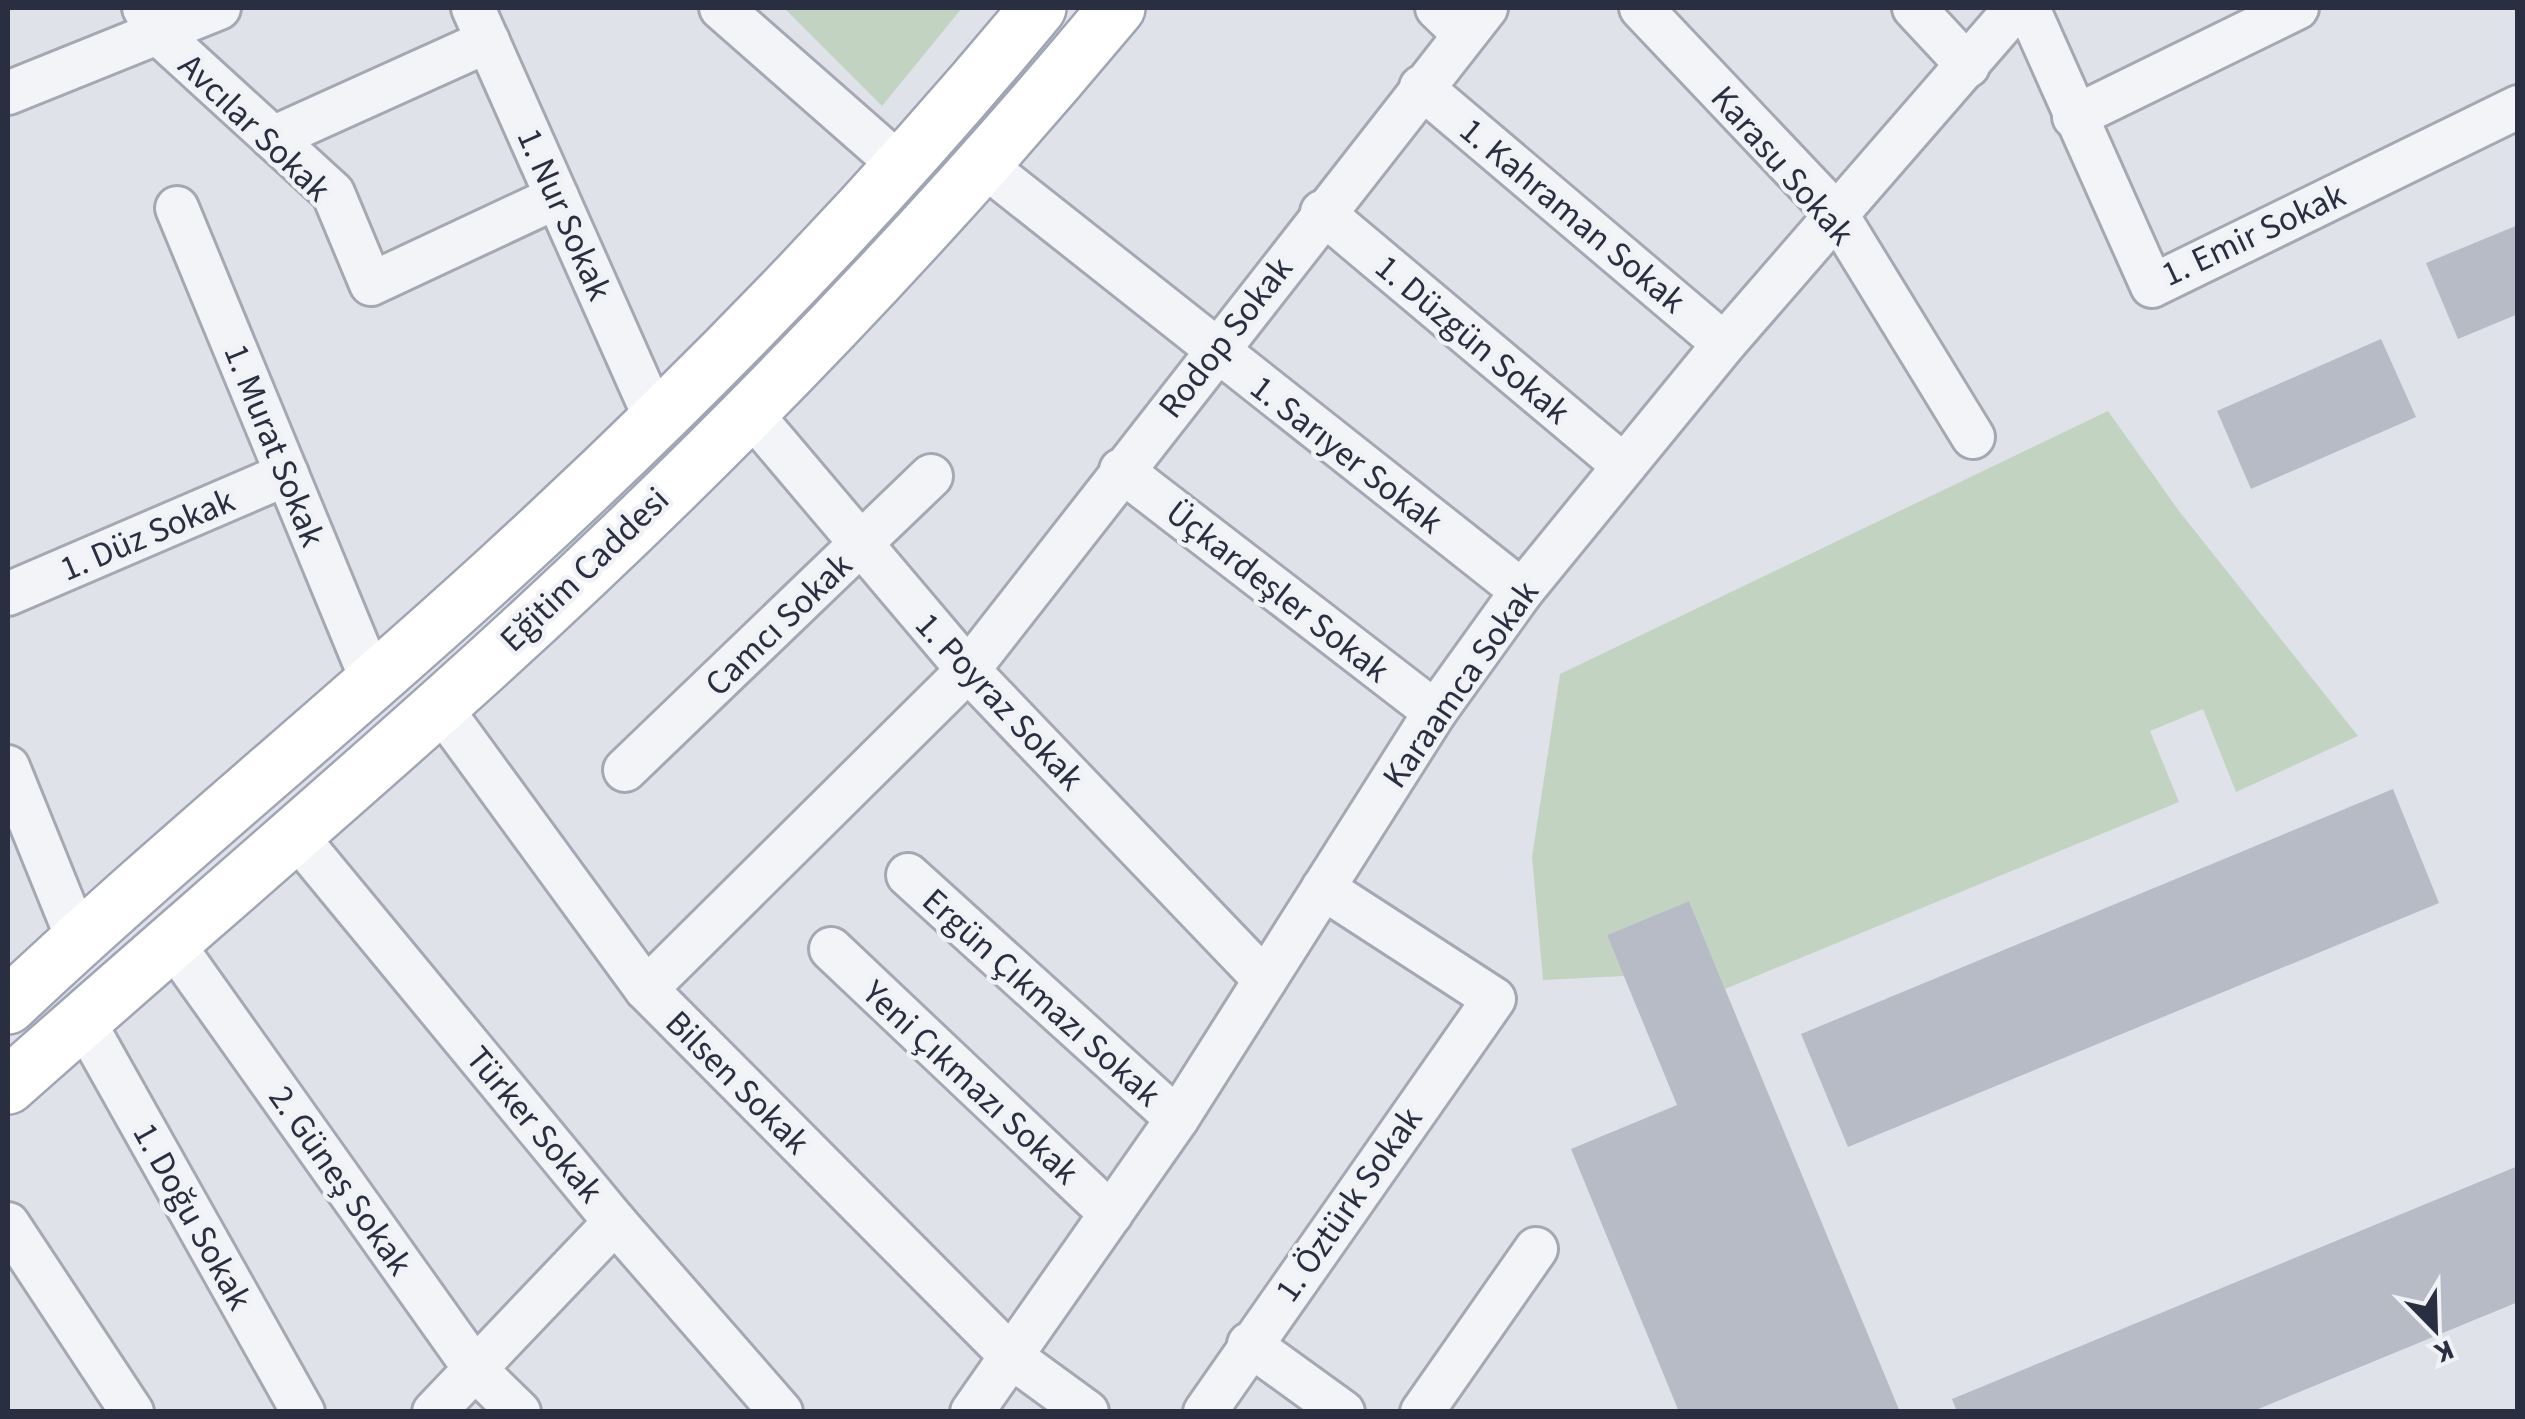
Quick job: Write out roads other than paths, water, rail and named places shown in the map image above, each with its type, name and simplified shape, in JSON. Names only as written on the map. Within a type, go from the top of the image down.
[{"type":"main road","name":"Eğitim Caddesi","points":[[8,1006],[373,682],[765,315],[902,167],[1038,8]]},
{"type":"main road","name":"Eğitim Caddesi","points":[[8,1086],[440,706],[748,410],[985,166],[1117,8]]},
{"type":"street","points":[[8,90],[151,20],[219,8]]},
{"type":"street","points":[[722,8],[902,167]]},
{"type":"street","name":"Karasu Sokak","points":[[1640,8],[1837,215],[1973,437]]},
{"type":"street","points":[[1914,8],[1968,66]]},
{"type":"street","name":"Karaamca Sokak","points":[[972,1412],[1178,1119],[1435,712],[1522,590],[1724,344],[2016,8]]},
{"type":"street","name":"1. Emir Sokak","points":[[2028,8],[2152,286],[2518,107]]},
{"type":"street","points":[[2074,117],[2297,8]]},
{"type":"street","name":"Rodop Sokak","points":[[646,990],[968,670],[1421,87],[1462,16]]},
{"type":"street","name":"Avcılar Sokak","points":[[151,20],[332,194],[371,284],[557,198]]},
{"type":"street","points":[[273,138],[480,24]]},
{"type":"street","name":"1. Nur Sokak","points":[[480,24],[656,420]]},
{"type":"street","name":"1. Kahraman Sokak","points":[[1421,87],[1724,344]]},
{"type":"street","name":"1. Sarıyer Sokak","points":[[985,166],[1522,590]]},
{"type":"street","name":"1. Murat Sokak","points":[[177,208],[373,682]]},
{"type":"street","name":"1. Düzgün Sokak","points":[[1322,212],[1624,466]]},
{"type":"street","name":"1. Poyraz Sokak","points":[[748,410],[968,670],[1265,980]]},
{"type":"street","name":"Üçkardeşler Sokak","points":[[1121,470],[1435,712]]},
{"type":"street","name":"1. Düz Sokak","points":[[8,594],[287,474]]},
{"type":"street","name":"Camcı Sokak","points":[[625,770],[930,476]]},
{"type":"street","name":"Bilsen Sokak","points":[[440,706],[646,990],[1013,1358],[1087,1412]]},
{"type":"street","points":[[8,766],[78,940]]},
{"type":"street","name":"Türker Sokak","points":[[294,832],[616,1222],[781,1412]]},
{"type":"street","name":"Ergün Çıkmazı Sokak","points":[[908,875],[1178,1119]]},
{"type":"street","name":"1. Öztürk Sokak","points":[[1204,1412],[1494,999],[1323,888]]},
{"type":"street","name":"2. Güneş Sokak","points":[[172,941],[475,1369],[518,1412]]},
{"type":"street","name":"Yeni Çıkmazı Sokak","points":[[831,949],[1112,1214]]},
{"type":"street","name":"1. Doğu Sokak","points":[[83,1020],[303,1412]]},
{"type":"street","points":[[434,1412],[616,1222]]},
{"type":"street","points":[[8,1224],[132,1412]]},
{"type":"street","points":[[1422,1412],[1536,1249]]},
{"type":"street","points":[[1249,1344],[1344,1412]]}]
